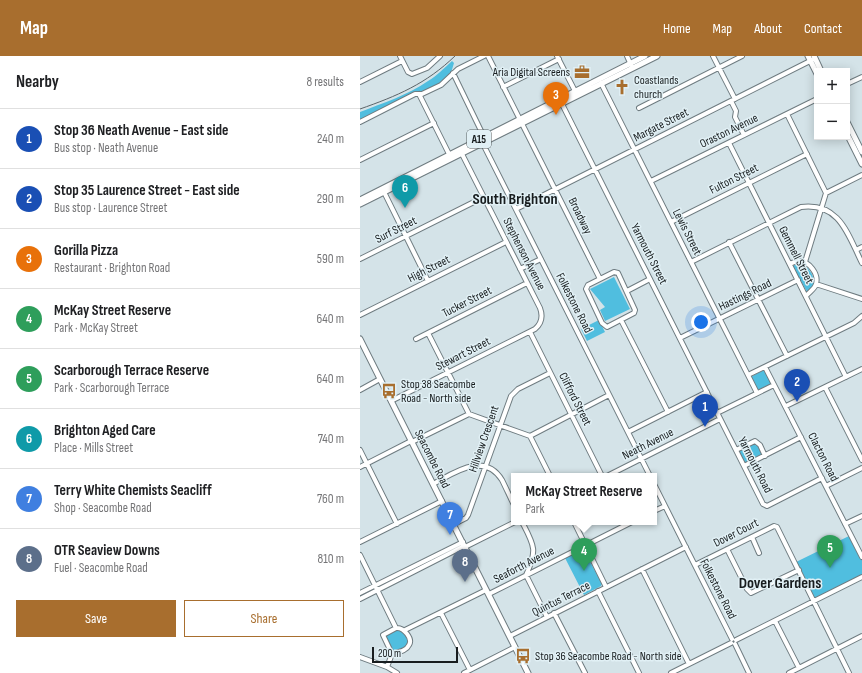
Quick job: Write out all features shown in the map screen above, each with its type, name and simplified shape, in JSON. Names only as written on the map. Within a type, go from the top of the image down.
[{"type":"main road","name":"A15","points":[[632,66],[645,56]]},
{"type":"main road","name":"A15","points":[[383,190],[449,154],[483,140],[600,81],[657,56]]},
{"type":"main road","points":[[812,58],[820,68]]},
{"type":"main road","points":[[812,58],[815,68]]},
{"type":"main road","points":[[850,128],[862,152]]},
{"type":"main road","name":"A15","points":[[360,199],[462,154],[483,140]]},
{"type":"main road","points":[[850,140],[862,164]]},
{"type":"main road","name":"Seacombe Road","points":[[360,339],[528,673]]},
{"type":"street","points":[[400,56],[408,72],[411,74],[415,74],[430,65],[440,56]]},
{"type":"street","points":[[360,122],[414,94],[422,94],[440,85],[453,73],[484,56]]},
{"type":"street","name":"Broadway","points":[[488,56],[600,279]]},
{"type":"street","points":[[627,56],[632,66]]},
{"type":"street","points":[[713,56],[733,100],[736,111],[735,117],[744,135]]},
{"type":"street","points":[[639,108],[742,56]]},
{"type":"street","points":[[503,87],[558,58],[576,94]]},
{"type":"street","name":"Margate Street","points":[[516,209],[733,100],[812,58]]},
{"type":"street","points":[[360,82],[402,61]]},
{"type":"street","name":"Folkestone Road","points":[[453,73],[516,209],[648,473]]},
{"type":"street","points":[[850,83],[862,77]]},
{"type":"street","name":"Lewis Street","points":[[600,81],[757,393]]},
{"type":"street","points":[[419,94],[449,154]]},
{"type":"street","name":"Oraston Avenue","points":[[651,181],[814,100]]},
{"type":"street","name":"Yarmouth Street","points":[[561,101],[720,419]]},
{"type":"street","points":[[787,114],[826,193],[805,262]]},
{"type":"street","points":[[360,160],[434,123]]},
{"type":"street","name":"Gemmell Street","points":[[729,143],[846,376]]},
{"type":"street","name":"Stephenson Avenue","points":[[462,154],[541,310],[541,321]]},
{"type":"street","name":"Fulton Street","points":[[671,222],[807,154]]},
{"type":"street","points":[[826,193],[862,175]]},
{"type":"street","points":[[383,190],[428,281]]},
{"type":"street","name":"Surf Street","points":[[360,259],[484,197]]},
{"type":"street","points":[[691,262],[801,207],[809,206],[830,211],[837,218],[844,226],[862,263]]},
{"type":"street","name":"High Street","points":[[360,315],[506,242]]},
{"type":"street","points":[[729,242],[787,356]]},
{"type":"street","points":[[856,250],[862,247]]},
{"type":"street","points":[[520,269],[541,259]]},
{"type":"street","points":[[790,264],[798,261],[805,262],[811,267],[816,276],[816,284],[806,296]]},
{"type":"street","points":[[616,272],[618,273],[636,310],[634,313],[608,327],[603,325],[586,292],[586,287],[588,285],[600,279],[616,272]]},
{"type":"street","points":[[627,291],[650,279]]},
{"type":"street","name":"Hastings Road","points":[[680,338],[798,280]]},
{"type":"street","name":"Tucker Street","points":[[416,339],[528,283]]},
{"type":"street","points":[[816,284],[862,299]]},
{"type":"street","points":[[748,375],[854,323],[862,316]]},
{"type":"street","points":[[621,320],[668,412]]},
{"type":"street","name":"Stewart Street","points":[[391,401],[530,332],[537,327],[541,321]]},
{"type":"street","name":"Clifford Street","points":[[530,332],[600,473]]},
{"type":"street","points":[[428,333],[469,414]]},
{"type":"street","name":"Clacton Road","points":[[766,367],[862,557]]},
{"type":"street","points":[[786,406],[862,369]]},
{"type":"street","name":"Hillview Crescent","points":[[454,524],[467,517],[508,402],[513,394],[518,389],[550,373]]},
{"type":"street","points":[[360,390],[380,379]]},
{"type":"street","points":[[717,413],[774,385]]},
{"type":"street","points":[[826,387],[862,460]]},
{"type":"street","points":[[628,432],[707,392]]},
{"type":"street","points":[[530,436],[609,395]]},
{"type":"street","points":[[360,467],[469,414],[530,436],[548,473]]},
{"type":"street","name":"Yarmouth Road","points":[[720,419],[762,503],[766,506],[822,478]]},
{"type":"street","name":"Neath Avenue","points":[[613,473],[720,419]]},
{"type":"street","points":[[744,466],[801,437]]},
{"type":"street","points":[[736,450],[755,441],[760,444],[765,456]]},
{"type":"street","points":[[360,450],[397,524]]},
{"type":"street","points":[[433,484],[467,467],[475,465],[492,470],[501,479],[511,499]]},
{"type":"street","points":[[826,486],[862,468]]},
{"type":"street","name":"Folkestone Road","points":[[657,490],[749,673]]},
{"type":"street","points":[[360,542],[442,501]]},
{"type":"street","points":[[657,510],[665,506]]},
{"type":"street","points":[[845,524],[862,516]]},
{"type":"street","points":[[360,593],[511,524]]},
{"type":"street","points":[[524,525],[534,550],[526,575],[547,617]]},
{"type":"street","points":[[575,525],[606,587]]},
{"type":"street","name":"Seaforth Avenue","points":[[405,630],[526,575],[585,546],[622,525]]},
{"type":"street","name":"Dover Court","points":[[695,565],[774,526],[777,527],[850,673]]},
{"type":"street","points":[[752,537],[759,553]]},
{"type":"street","points":[[360,598],[464,545]]},
{"type":"street","name":"Quintus Terrace","points":[[510,636],[686,547]]},
{"type":"street","points":[[727,549],[747,589],[751,593],[799,570]]},
{"type":"street","points":[[360,555],[396,628]]},
{"type":"street","points":[[642,569],[689,664]]},
{"type":"street","points":[[671,673],[862,577]]},
{"type":"street","points":[[598,591],[639,673]]},
{"type":"street","points":[[442,613],[470,670]]},
{"type":"street","points":[[554,613],[585,673]]},
{"type":"street","points":[[775,621],[799,668]]},
{"type":"street","points":[[387,667],[392,654],[408,647],[410,644],[405,630],[396,628],[383,636],[392,654]]},
{"type":"street","points":[[789,673],[862,636]]},
{"type":"street","points":[[464,673],[515,647]]},
{"type":"street","points":[[360,657],[387,667],[397,673]]},
{"type":"shaded area","points":[[452,61],[454,63],[451,72],[440,83],[415,93],[360,120],[360,112],[420,86],[434,77]]},
{"type":"shaded area","points":[[801,263],[811,273],[814,281],[811,289],[807,292],[793,267],[795,264]]},
{"type":"shaded area","points":[[614,277],[630,309],[605,321],[600,310],[605,307],[590,289]]},
{"type":"shaded area","points":[[599,320],[605,332],[587,341],[581,329]]},
{"type":"shaded area","points":[[763,370],[771,384],[758,390],[751,377]]},
{"type":"shaded area","points":[[752,444],[758,446],[762,455],[745,463],[739,451]]},
{"type":"shaded area","points":[[849,536],[862,560],[862,575],[814,599],[796,562]]},
{"type":"shaded area","points":[[582,549],[584,550],[602,584],[584,595],[565,558]]},
{"type":"shaded area","points":[[398,629],[404,631],[408,642],[407,646],[393,652],[385,636]]},
{"type":"railway","points":[[360,109],[399,94],[422,82],[455,56]]},
{"type":"place","name":"Aria Digital Screens","points":[[582,72]]},
{"type":"place","name":"Coastlands church","points":[[622,87]]},
{"type":"place","name":"Gorilla Pizza","points":[[556,115]]},
{"type":"place","name":"Brighton Aged Care","points":[[405,208]]},
{"type":"place","name":"Stop 38 Seacombe Road - North side","points":[[389,391]]},
{"type":"place","name":"Stop 35 Laurence Street - East side","points":[[797,402]]},
{"type":"place","name":"Stop 36 Neath Avenue - East side","points":[[705,427]]},
{"type":"place","name":"Terry White Chemists Seacliff","points":[[450,535]]},
{"type":"place","name":"Scarborough Terrace Reserve","points":[[830,568]]},
{"type":"place","name":"McKay Street Reserve","points":[[584,571]]},
{"type":"place","name":"OTR Seaview Downs","points":[[465,582]]},
{"type":"place","name":"Stop 36 Seacombe Road - North side","points":[[523,656]]},
{"type":"district","name":"South Brighton","points":[[515,199]]},
{"type":"district","name":"Dover Gardens","points":[[780,583]]}]
